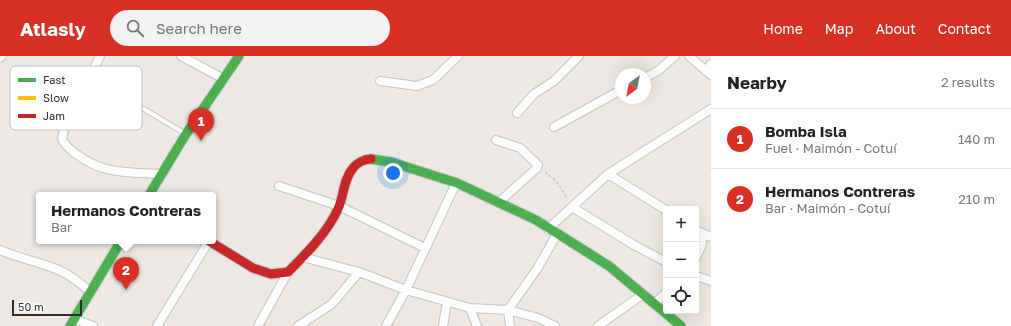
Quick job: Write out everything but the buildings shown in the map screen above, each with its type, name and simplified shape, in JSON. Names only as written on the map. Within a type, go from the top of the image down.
[{"type":"street","points":[[95,66],[100,56]]},
{"type":"street","points":[[181,56],[224,79]]},
{"type":"street","points":[[151,192],[186,134],[239,56]]},
{"type":"street","points":[[380,82],[417,86],[433,80],[458,56]]},
{"type":"street","points":[[517,113],[534,94],[554,81],[579,56]]},
{"type":"street","points":[[651,74],[675,56]]},
{"type":"street","points":[[689,56],[709,70]]},
{"type":"street","points":[[554,127],[615,93]]},
{"type":"street","points":[[548,229],[608,174],[711,109]]},
{"type":"street","points":[[64,130],[62,139],[65,146],[85,161],[99,168],[112,171],[162,174]]},
{"type":"street","points":[[496,140],[520,148],[538,165],[537,168],[499,202]]},
{"type":"street","points":[[258,326],[288,272],[328,224],[339,206],[348,175],[357,164],[371,158],[437,174],[485,194],[557,234],[609,267],[681,326]]},
{"type":"street","points":[[608,174],[663,208]]},
{"type":"street","points":[[386,326],[406,290],[456,183]]},
{"type":"street","points":[[279,186],[339,206],[425,248]]},
{"type":"street","points":[[572,207],[634,245],[663,260]]},
{"type":"street","points":[[699,231],[711,237]]},
{"type":"street","points":[[699,233],[703,240],[702,247],[699,252]]},
{"type":"street","points":[[510,326],[508,310],[537,269],[557,234]]},
{"type":"street","points":[[93,326],[72,323],[119,244]]},
{"type":"street","points":[[157,326],[207,244]]},
{"type":"street","points":[[214,244],[253,268],[271,274],[288,272]]},
{"type":"street","points":[[0,250],[47,264],[64,272],[90,292]]},
{"type":"street","points":[[302,257],[358,272],[406,290],[447,302],[470,308],[508,310],[538,318],[555,326]]},
{"type":"street","points":[[298,326],[332,304],[358,272]]},
{"type":"street","points":[[699,277],[711,281]]},
{"type":"street","points":[[598,326],[642,295]]},
{"type":"street","points":[[654,304],[663,296]]},
{"type":"street","points":[[443,326],[447,302]]},
{"type":"street","points":[[470,308],[477,326]]},
{"type":"street","points":[[665,326],[670,318]]},
{"type":"lane","points":[[144,109],[186,134]]},
{"type":"path","points":[[538,165],[556,181],[567,195],[572,207]]},
{"type":"traffic: fast","points":[[151,192],[186,134],[239,56]]},
{"type":"traffic: fast","points":[[371,159],[391,162],[457,183],[536,220],[609,266],[681,326]]},
{"type":"traffic: fast","points":[[70,326],[119,244]]},
{"type":"traffic: jam","points":[[214,244],[253,268],[271,274],[288,272],[309,250],[328,226],[338,209],[345,183],[353,168],[357,164],[371,159]]},
{"type":"place","name":"Bomba Isla","points":[[201,141]]},
{"type":"place","name":"Hermanos Contreras","points":[[126,290]]}]
